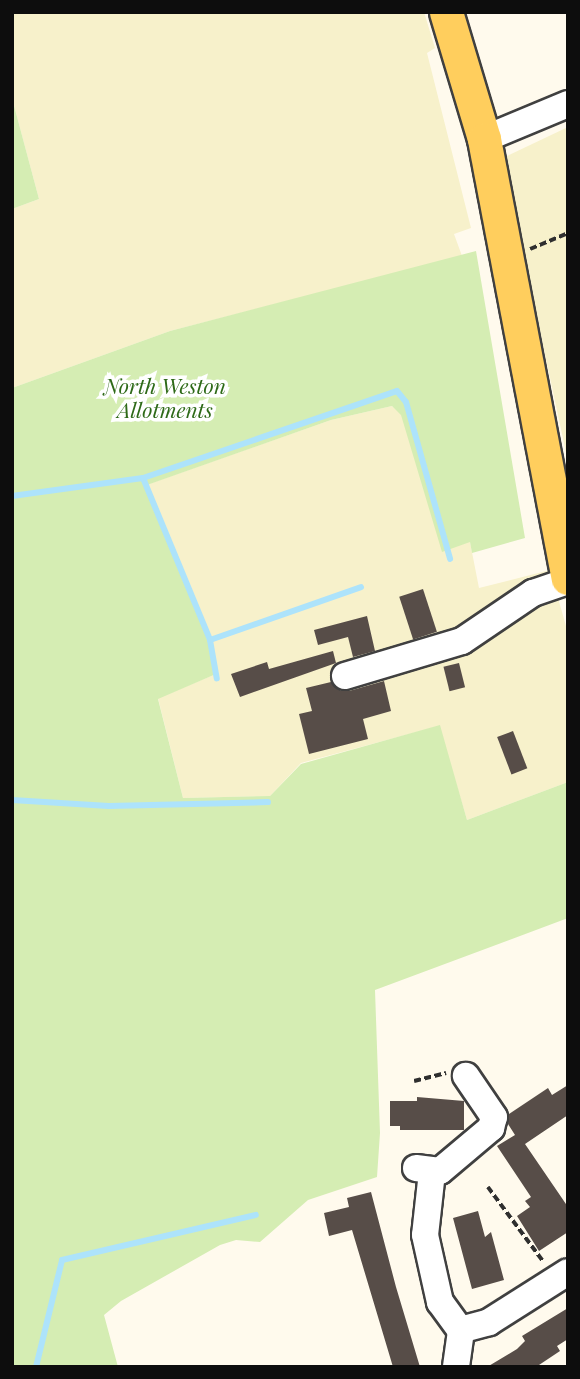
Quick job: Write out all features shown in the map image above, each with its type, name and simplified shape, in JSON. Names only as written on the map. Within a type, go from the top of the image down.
[{"type":"main road","points":[[446,12],[484,139],[509,258],[568,579]]},
{"type":"street","points":[[484,139],[568,104]]},
{"type":"street","points":[[345,676],[462,641],[533,593],[568,579]]},
{"type":"street","points":[[456,1367],[460,1330],[441,1305],[425,1235],[429,1170],[494,1123],[494,1117],[466,1076]]},
{"type":"street","points":[[460,1330],[489,1322],[562,1276]]},
{"type":"path","points":[[509,258],[568,233]]},
{"type":"path","points":[[414,1081],[459,1069],[466,1076]]},
{"type":"path","points":[[488,1187],[562,1276]]},
{"type":"shaded area","points":[[12,12],[424,12],[435,48],[427,53],[471,228],[454,234],[462,256],[170,331],[12,388],[12,209],[39,199],[12,98]]},
{"type":"shaded area","points":[[568,127],[568,462],[503,158]]},
{"type":"shaded area","points":[[392,406],[401,414],[470,542],[479,588],[550,570],[568,633],[568,782],[467,820],[439,726],[301,763],[270,796],[183,798],[158,698],[216,674],[210,640],[146,485],[331,420]]},
{"type":"green space","points":[[12,98],[39,199],[12,209]]},
{"type":"green space","name":"North Weston Allotments","points":[[476,251],[525,538],[472,553],[470,542],[442,552],[401,415],[392,406],[331,420],[147,485],[210,640],[216,674],[158,699],[183,798],[270,796],[301,764],[440,725],[467,820],[568,782],[568,918],[375,990],[380,1133],[377,1177],[308,1200],[260,1242],[236,1240],[220,1245],[121,1301],[104,1315],[118,1367],[12,1367],[12,388],[170,331]]},
{"type":"building","points":[[423,589],[437,632],[413,640],[399,597]]},
{"type":"building","points":[[367,616],[375,651],[353,657],[348,637],[318,645],[314,630]]},
{"type":"building","points":[[333,651],[336,663],[240,697],[231,674],[267,662],[269,669]]},
{"type":"building","points":[[459,663],[465,687],[450,691],[443,667]]},
{"type":"building","points":[[384,681],[391,711],[363,719],[368,739],[309,754],[299,714],[312,711],[306,688],[331,682],[341,691],[349,691]]},
{"type":"building","points":[[513,731],[527,768],[511,774],[497,737]]},
{"type":"building","points":[[568,1085],[568,1115],[525,1144],[568,1207],[568,1232],[539,1251],[517,1216],[530,1207],[525,1201],[531,1197],[497,1146],[515,1135],[508,1124],[509,1114],[548,1088],[552,1095]]},
{"type":"building","points":[[417,1097],[464,1101],[464,1130],[400,1130],[400,1126],[390,1126],[390,1101],[417,1101]]},
{"type":"building","points":[[371,1192],[420,1367],[393,1367],[352,1230],[329,1236],[324,1213],[349,1207],[347,1198]]},
{"type":"building","points":[[478,1211],[485,1237],[491,1232],[504,1280],[472,1289],[453,1218]]},
{"type":"building","points":[[568,1308],[568,1339],[557,1346],[560,1351],[536,1367],[487,1367],[517,1349],[525,1341],[522,1336]]},
{"type":"waterway","points":[[12,496],[143,478],[397,391],[406,402],[450,559]]},
{"type":"waterway","points":[[143,478],[210,640],[217,678]]},
{"type":"waterway","points":[[210,640],[361,587]]},
{"type":"waterway","points":[[12,800],[109,806],[268,802]]},
{"type":"waterway","points":[[36,1367],[62,1260],[256,1215]]}]
